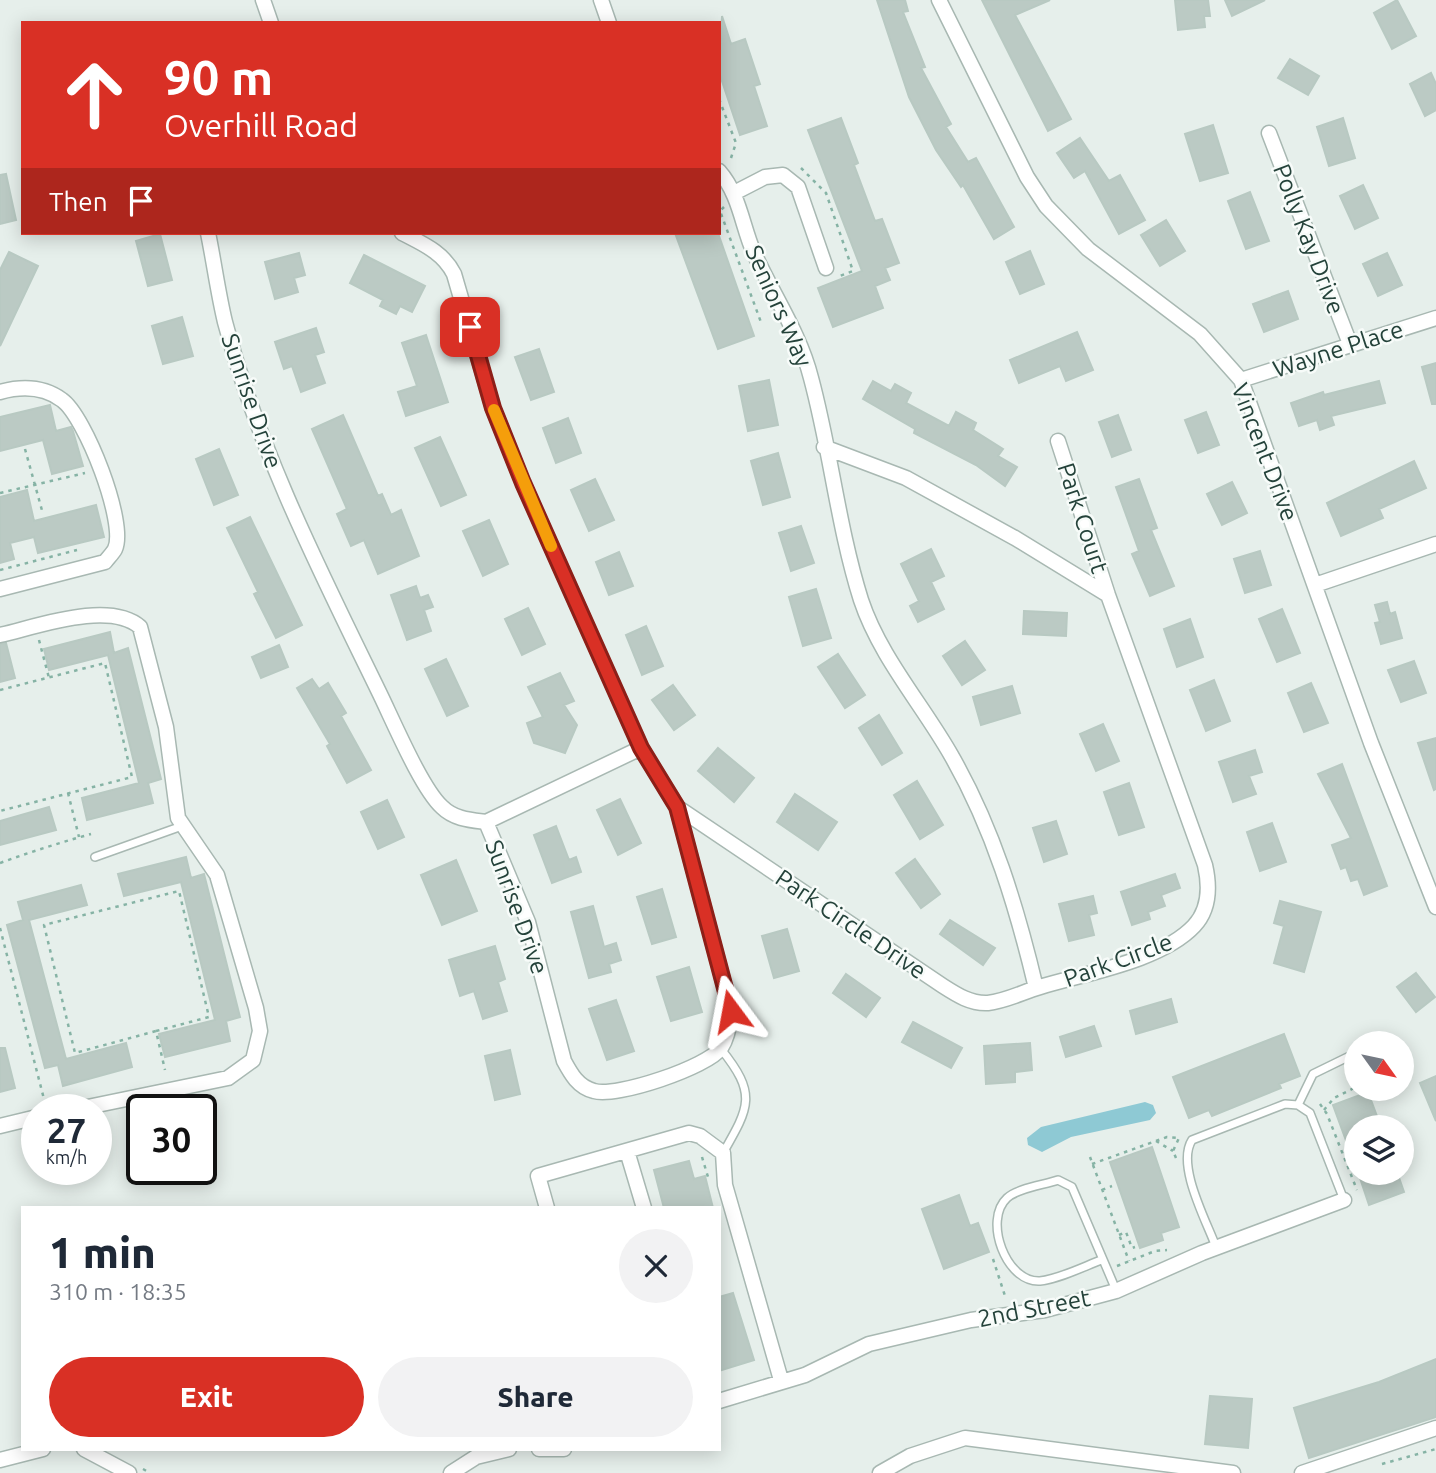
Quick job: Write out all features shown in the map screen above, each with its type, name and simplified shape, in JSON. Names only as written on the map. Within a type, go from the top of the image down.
[{"type":"street","points":[[263,0],[270,21]]},
{"type":"street","points":[[601,0],[608,21]]},
{"type":"street","name":"Vincent Drive","points":[[939,0],[1027,177],[1046,206],[1088,249],[1200,334],[1241,380],[1371,743],[1436,907]]},
{"type":"street","name":"Polly Kay Drive","points":[[1269,133],[1350,344]]},
{"type":"street","name":"Seniors Way","points":[[721,173],[734,193],[753,251],[807,364],[824,447]]},
{"type":"street","points":[[734,193],[765,177],[783,175],[798,187],[826,268]]},
{"type":"street","name":"Sunrise Drive","points":[[208,235],[225,320],[243,383],[275,470],[316,564],[405,745],[439,805],[451,815],[486,822],[528,922],[564,1061],[575,1080],[595,1092],[625,1089],[703,1065],[721,1049]]},
{"type":"street","points":[[406,235],[432,248],[448,263],[454,274],[493,408],[523,483],[641,748],[677,807],[731,1011],[729,1030],[721,1049]]},
{"type":"street","name":"Wayne Place","points":[[1241,380],[1436,318]]},
{"type":"street","points":[[0,392],[33,387],[61,399],[79,417],[108,489],[117,536],[116,549],[105,562],[0,589]]},
{"type":"street","name":"Park Court","points":[[1058,441],[1108,595]]},
{"type":"street","points":[[824,447],[906,478],[1015,538],[1108,595]]},
{"type":"street","name":"Park Circle","points":[[824,447],[837,512],[862,603],[890,659],[951,754],[973,796],[993,841],[1022,931],[1036,988],[1138,957],[1177,941],[1195,925],[1205,910],[1208,892],[1205,865],[1108,595]]},
{"type":"street","points":[[1315,585],[1436,544]]},
{"type":"street","points":[[0,635],[95,615],[122,616],[140,627],[166,727],[178,818],[217,874],[256,1008],[260,1031],[253,1060],[228,1078],[112,1102]]},
{"type":"street","points":[[486,822],[641,748]]},
{"type":"street","name":"Park Circle Drive","points":[[677,807],[965,999],[987,1003],[1036,988]]},
{"type":"street","points":[[0,1126],[21,1121]]},
{"type":"street","points":[[546,1206],[538,1176],[688,1133],[700,1136],[723,1153],[726,1185],[781,1380]]},
{"type":"street","points":[[626,1151],[642,1206]]},
{"type":"street","name":"2nd Street","points":[[721,1400],[781,1380],[805,1376],[880,1342],[971,1320],[1045,1310],[1116,1291],[1216,1248],[1344,1200]]},
{"type":"street","points":[[1302,1473],[1436,1428]]},
{"type":"street","points":[[880,1473],[910,1456],[965,1438],[1233,1473]]},
{"type":"street","points":[[0,1460],[35,1451]]},
{"type":"street","points":[[87,1451],[129,1473]]},
{"type":"street","points":[[451,1473],[476,1457],[501,1451]]},
{"type":"lane","points":[[95,857],[183,825]]},
{"type":"lane","points":[[721,1049],[740,1073],[746,1087],[744,1116],[723,1153]]},
{"type":"lane","points":[[1298,1105],[1313,1074],[1344,1059]]},
{"type":"lane","points":[[1216,1248],[1187,1168],[1186,1149],[1192,1140],[1285,1104],[1298,1105],[1310,1113],[1344,1200]]},
{"type":"lane","points":[[1101,1260],[1040,1281],[1026,1279],[1014,1270],[996,1229],[999,1209],[1009,1196],[1058,1180],[1072,1188],[1116,1291]]},
{"type":"path","points":[[24,449],[43,514]]},
{"type":"path","points":[[0,493],[87,472]]},
{"type":"path","points":[[0,570],[77,551]]},
{"type":"path","points":[[38,636],[49,678]]},
{"type":"path","points":[[0,690],[105,663],[132,777],[0,811]]},
{"type":"path","points":[[68,793],[79,837]]},
{"type":"path","points":[[0,863],[25,856],[34,849],[91,834]]},
{"type":"path","points":[[179,891],[209,1017],[156,1031],[75,1053],[44,925],[179,891]]},
{"type":"path","points":[[0,928],[2,944],[44,1094]]},
{"type":"path","points":[[156,1031],[165,1070]]},
{"type":"path","points":[[1324,1110],[1334,1098],[1344,1093]]},
{"type":"path","points":[[1320,1104],[1357,1190]]},
{"type":"path","points":[[1093,1164],[1156,1141],[1174,1136],[1179,1138]]},
{"type":"path","points":[[1156,1141],[1173,1150]]},
{"type":"path","points":[[699,1152],[710,1183]]},
{"type":"path","points":[[1090,1157],[1129,1261]]},
{"type":"path","points":[[1102,1190],[1112,1186]]},
{"type":"path","points":[[1119,1235],[1126,1232],[1132,1248],[1135,1247]]},
{"type":"path","points":[[992,1256],[1008,1306]]},
{"type":"path","points":[[1371,1466],[1436,1449]]},
{"type":"water","points":[[1145,1102],[1153,1105],[1156,1113],[1150,1120],[1071,1137],[1042,1152],[1028,1145],[1027,1138],[1041,1127]]},
{"type":"building","points":[[877,0],[905,0],[908,11],[903,12],[925,67],[921,68],[951,124],[946,127],[968,162],[976,158],[1014,227],[994,239],[963,185],[961,187],[936,150],[909,97]]},
{"type":"building","points":[[982,0],[1050,0],[1015,15],[1071,119],[1048,131]]},
{"type":"building","points":[[1175,0],[1208,0],[1210,16],[1204,16],[1205,27],[1178,30]]},
{"type":"building","points":[[1225,0],[1265,0],[1232,16]]},
{"type":"building","points":[[1397,0],[1416,36],[1392,49],[1374,13]]},
{"type":"building","points":[[722,16],[731,44],[745,39],[760,84],[754,86],[767,126],[740,135],[721,78]]},
{"type":"building","points":[[1290,59],[1319,76],[1308,95],[1278,78]]},
{"type":"building","points":[[1431,73],[1436,84],[1436,110],[1425,116],[1410,84]]},
{"type":"building","points":[[841,118],[858,163],[854,165],[875,221],[882,219],[899,263],[885,268],[890,280],[875,286],[883,308],[833,327],[818,288],[862,271],[808,130]]},
{"type":"building","points":[[1343,118],[1355,158],[1329,166],[1317,127]]},
{"type":"building","points":[[1213,125],[1228,173],[1200,181],[1185,134]]},
{"type":"building","points":[[1080,138],[1109,181],[1120,175],[1145,220],[1119,234],[1085,171],[1074,178],[1057,153]]},
{"type":"building","points":[[6,174],[16,220],[0,224],[0,175]]},
{"type":"building","points":[[1363,185],[1378,218],[1355,229],[1340,196]]},
{"type":"building","points":[[1250,192],[1269,241],[1246,249],[1228,201]]},
{"type":"building","points":[[1166,220],[1185,251],[1160,266],[1141,235]]},
{"type":"building","points":[[160,235],[172,280],[148,286],[136,241]]},
{"type":"building","points":[[676,235],[719,235],[754,336],[718,349]]},
{"type":"building","points":[[1030,251],[1044,284],[1020,294],[1006,262]]},
{"type":"building","points":[[9,252],[38,266],[0,346],[0,270]]},
{"type":"building","points":[[299,253],[305,275],[294,278],[298,292],[275,299],[265,262]]},
{"type":"building","points":[[1387,253],[1402,285],[1378,296],[1363,264]]},
{"type":"building","points":[[364,255],[425,286],[412,312],[400,306],[396,314],[380,306],[383,300],[350,283]]},
{"type":"building","points":[[1288,291],[1298,319],[1264,332],[1253,304]]},
{"type":"building","points":[[182,317],[193,356],[163,364],[152,326]]},
{"type":"building","points":[[316,328],[324,352],[315,355],[325,383],[301,392],[292,366],[284,369],[275,342]]},
{"type":"building","points":[[1077,332],[1093,370],[1066,381],[1060,366],[1019,383],[1010,360]]},
{"type":"building","points":[[426,335],[448,402],[406,416],[398,392],[417,386],[402,343]]},
{"type":"building","points":[[539,349],[554,392],[531,400],[515,357]]},
{"type":"building","points":[[1436,363],[1436,404],[1432,404],[1422,367]]},
{"type":"building","points":[[769,380],[778,425],[748,431],[739,386]]},
{"type":"building","points":[[873,381],[891,391],[895,384],[911,393],[906,403],[949,426],[956,412],[976,423],[973,430],[1003,449],[998,456],[1017,467],[1005,486],[976,465],[914,433],[915,429],[863,399]]},
{"type":"building","points":[[1379,381],[1385,403],[1331,416],[1334,425],[1320,430],[1317,420],[1299,426],[1291,403],[1323,392],[1324,395]]},
{"type":"building","points":[[50,405],[56,431],[71,427],[83,466],[52,474],[43,440],[0,451],[0,417]]},
{"type":"building","points":[[1206,412],[1219,445],[1198,453],[1185,420]]},
{"type":"building","points":[[343,415],[378,496],[382,494],[391,515],[401,510],[419,556],[378,574],[364,540],[351,546],[337,514],[347,509],[312,429]]},
{"type":"building","points":[[1118,415],[1131,450],[1112,457],[1099,422]]},
{"type":"building","points":[[568,418],[581,453],[556,463],[543,428]]},
{"type":"building","points":[[440,437],[466,495],[441,506],[415,448]]},
{"type":"building","points":[[219,449],[238,495],[214,505],[196,459]]},
{"type":"building","points":[[778,453],[790,497],[763,505],[751,461]]},
{"type":"building","points":[[1414,461],[1426,488],[1379,509],[1383,518],[1341,536],[1327,503]]},
{"type":"building","points":[[595,479],[614,520],[589,531],[571,490]]},
{"type":"building","points":[[1139,479],[1157,528],[1151,530],[1174,586],[1150,596],[1132,554],[1139,551],[1116,487]]},
{"type":"building","points":[[1232,482],[1247,513],[1222,525],[1207,494]]},
{"type":"building","points":[[27,490],[34,521],[96,505],[104,537],[38,553],[34,537],[10,543],[14,559],[0,563],[0,497]]},
{"type":"building","points":[[250,517],[302,625],[276,638],[254,594],[258,592],[227,528]]},
{"type":"building","points":[[489,520],[508,564],[483,576],[463,531]]},
{"type":"building","points":[[801,526],[814,563],[791,571],[779,533]]},
{"type":"building","points":[[931,549],[944,576],[931,582],[944,609],[918,622],[910,606],[919,601],[901,564]]},
{"type":"building","points":[[1260,551],[1271,585],[1245,593],[1234,559]]},
{"type":"building","points":[[619,552],[633,586],[609,595],[596,562]]},
{"type":"building","points":[[416,586],[420,598],[428,595],[433,607],[424,610],[431,631],[407,640],[391,595]]},
{"type":"building","points":[[816,589],[831,638],[803,646],[789,597]]},
{"type":"building","points":[[1387,602],[1390,614],[1395,612],[1402,638],[1381,644],[1375,623],[1380,622],[1375,605]]},
{"type":"building","points":[[528,608],[545,644],[522,655],[505,619]]},
{"type":"building","points":[[1282,609],[1300,653],[1277,662],[1259,619]]},
{"type":"building","points":[[1024,611],[1067,613],[1066,636],[1023,634]]},
{"type":"building","points":[[1190,619],[1203,657],[1177,667],[1164,629]]},
{"type":"building","points":[[646,626],[663,666],[642,675],[626,635]]},
{"type":"building","points":[[110,632],[114,653],[128,648],[161,779],[148,783],[153,803],[87,820],[82,798],[139,783],[108,655],[49,670],[44,649]]},
{"type":"building","points":[[965,641],[985,670],[962,685],[943,656]]},
{"type":"building","points":[[6,643],[15,678],[0,682],[0,644]]},
{"type":"building","points":[[279,645],[288,667],[261,678],[252,657]]},
{"type":"building","points":[[838,654],[865,695],[845,708],[818,667]]},
{"type":"building","points":[[446,659],[468,706],[447,716],[425,669]]},
{"type":"building","points":[[1414,661],[1426,693],[1401,702],[1388,670]]},
{"type":"building","points":[[560,673],[574,701],[564,705],[577,725],[565,753],[534,743],[527,723],[543,717],[528,687]]},
{"type":"building","points":[[312,679],[319,689],[328,683],[346,713],[341,716],[371,770],[347,783],[327,746],[330,744],[297,688]]},
{"type":"building","points":[[1214,680],[1230,721],[1206,731],[1190,690]]},
{"type":"building","points":[[1311,683],[1328,723],[1304,732],[1288,693]]},
{"type":"building","points":[[673,685],[695,715],[674,730],[652,700]]},
{"type":"building","points":[[1012,686],[1020,713],[981,725],[973,697]]},
{"type":"building","points":[[879,715],[902,753],[882,765],[859,728]]},
{"type":"building","points":[[1103,724],[1119,761],[1096,771],[1080,734]]},
{"type":"building","points":[[1436,738],[1436,789],[1434,790],[1418,743]]},
{"type":"building","points":[[718,748],[754,778],[734,802],[698,771]]},
{"type":"building","points":[[1255,750],[1262,772],[1249,776],[1256,794],[1233,802],[1219,762]]},
{"type":"building","points":[[1342,764],[1387,886],[1364,895],[1358,879],[1351,881],[1346,867],[1341,869],[1332,845],[1351,838],[1318,774]]},
{"type":"building","points":[[917,781],[943,825],[920,839],[894,795]]},
{"type":"building","points":[[1129,783],[1144,827],[1119,835],[1104,792]]},
{"type":"building","points":[[795,794],[837,822],[818,850],[777,822]]},
{"type":"building","points":[[620,799],[641,843],[618,855],[597,810]]},
{"type":"building","points":[[387,800],[404,837],[378,849],[361,812]]},
{"type":"building","points":[[49,807],[56,830],[0,845],[0,821]]},
{"type":"building","points":[[1056,821],[1067,854],[1044,862],[1033,828]]},
{"type":"building","points":[[1272,823],[1286,862],[1260,871],[1247,832]]},
{"type":"building","points":[[556,826],[569,860],[576,857],[581,872],[552,883],[534,835]]},
{"type":"building","points":[[186,857],[191,878],[204,874],[240,1017],[226,1021],[230,1041],[165,1057],[159,1034],[215,1020],[181,882],[124,896],[118,874]]},
{"type":"building","points":[[915,859],[940,894],[921,908],[896,873]]},
{"type":"building","points":[[456,860],[477,911],[442,925],[421,875]]},
{"type":"building","points":[[1175,874],[1180,888],[1161,895],[1165,906],[1148,912],[1150,919],[1132,925],[1121,892]]},
{"type":"building","points":[[81,885],[87,905],[29,920],[66,1059],[126,1043],[132,1067],[63,1086],[58,1065],[45,1068],[7,925],[23,920],[18,902]]},
{"type":"building","points":[[662,889],[676,937],[652,944],[637,897]]},
{"type":"building","points":[[1093,896],[1097,913],[1089,915],[1094,935],[1069,941],[1059,904]]},
{"type":"building","points":[[1280,901],[1321,912],[1304,972],[1274,963],[1284,926],[1274,923]]},
{"type":"building","points":[[593,906],[604,947],[616,943],[621,960],[609,964],[611,972],[589,978],[571,912]]},
{"type":"building","points":[[950,920],[995,948],[983,965],[940,934]]},
{"type":"building","points":[[787,929],[799,971],[774,978],[762,936]]},
{"type":"building","points":[[495,946],[505,979],[498,982],[507,1011],[483,1019],[474,991],[460,996],[449,960]]},
{"type":"building","points":[[689,967],[702,1012],[671,1021],[657,977]]},
{"type":"building","points":[[1416,973],[1435,997],[1416,1012],[1397,987]]},
{"type":"building","points":[[846,974],[880,998],[866,1017],[833,993]]},
{"type":"building","points":[[1171,999],[1177,1022],[1136,1034],[1130,1011]]},
{"type":"building","points":[[616,1000],[634,1051],[607,1060],[589,1009]]},
{"type":"building","points":[[913,1022],[962,1048],[951,1068],[902,1042]]},
{"type":"building","points":[[1094,1026],[1101,1046],[1066,1057],[1060,1037]]},
{"type":"building","points":[[1284,1034],[1300,1076],[1279,1084],[1281,1088],[1212,1116],[1209,1110],[1189,1118],[1173,1077]]},
{"type":"building","points":[[1030,1043],[1032,1070],[1015,1072],[1015,1082],[986,1084],[984,1046]]},
{"type":"building","points":[[0,1048],[5,1048],[15,1088],[0,1092]]},
{"type":"building","points":[[510,1050],[520,1094],[495,1100],[485,1056]]},
{"type":"building","points":[[1436,1076],[1436,1121],[1420,1083]]},
{"type":"building","points":[[1344,1101],[1371,1101],[1377,1115],[1344,1115],[1344,1135],[1333,1105]]},
{"type":"building","points":[[1152,1147],[1179,1227],[1161,1233],[1163,1240],[1140,1248],[1110,1162]]},
{"type":"building","points":[[689,1161],[694,1179],[705,1176],[712,1206],[663,1206],[654,1170]]},
{"type":"building","points":[[1362,1185],[1402,1185],[1404,1192],[1369,1205]]},
{"type":"building","points":[[959,1195],[970,1226],[978,1223],[989,1252],[944,1269],[922,1209]]},
{"type":"building","points":[[733,1293],[754,1360],[721,1370],[721,1296]]},
{"type":"building","points":[[1436,1359],[1436,1417],[1309,1458],[1294,1408],[1379,1382]]},
{"type":"building","points":[[1210,1396],[1252,1399],[1248,1448],[1205,1444]]},
{"type":"slow traffic","points":[[494,410],[551,546]]},
{"type":"route","points":[[470,327],[493,408],[523,483],[641,748],[677,807],[720,961],[731,1011]]}]
